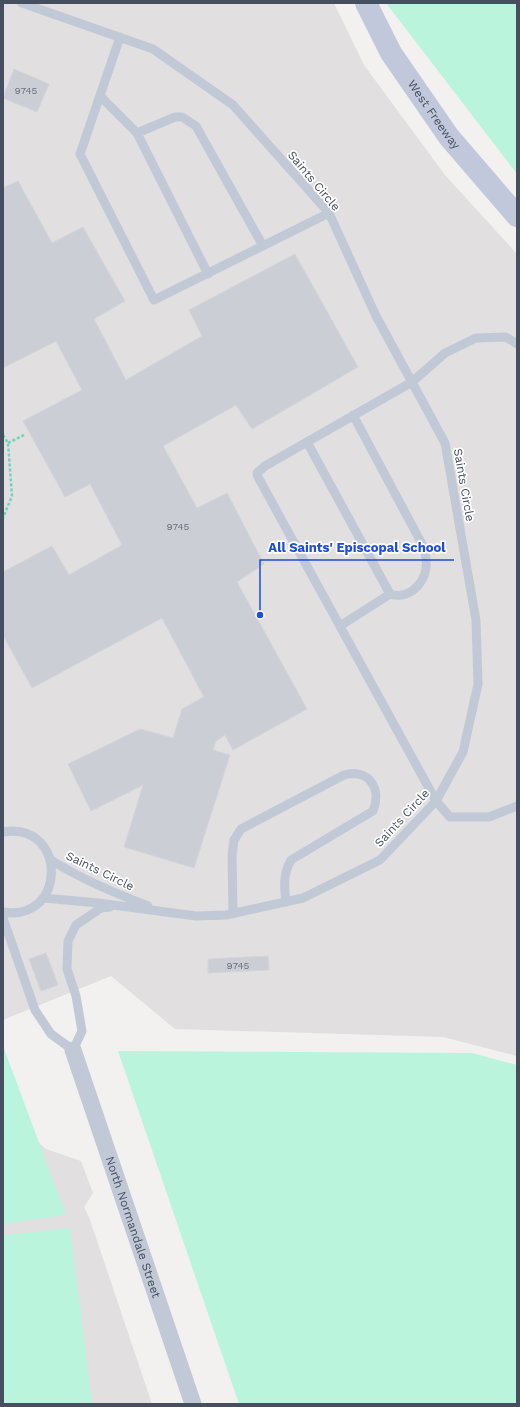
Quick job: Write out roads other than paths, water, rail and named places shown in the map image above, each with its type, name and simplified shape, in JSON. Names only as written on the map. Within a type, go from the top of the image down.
[{"type":"main road","name":"West Freeway","points":[[366,3],[391,53],[448,137],[517,216]]},
{"type":"street","name":"North Normandale Street","points":[[73,1050],[193,1404]]},
{"type":"lane","name":"Saints Circle","points":[[22,3],[153,49],[233,105],[329,213],[376,316],[445,443],[476,620],[478,684],[463,752],[436,801],[380,860],[303,898],[233,914],[196,916],[122,906],[44,898]]},
{"type":"lane","points":[[120,37],[80,154],[154,300],[329,213]]},
{"type":"lane","points":[[100,96],[137,133],[208,274]]},
{"type":"lane","points":[[137,133],[175,117],[182,117],[193,123],[263,246]]},
{"type":"lane","points":[[506,337],[517,343]]},
{"type":"lane","points":[[517,339],[506,337],[476,338],[445,353],[412,382],[260,469],[257,473],[436,801],[450,817],[489,817],[517,806]]},
{"type":"lane","points":[[340,626],[390,594],[405,595],[414,590],[422,582],[426,560],[422,544],[353,415]]},
{"type":"lane","points":[[307,442],[390,594]]},
{"type":"lane","points":[[233,914],[232,855],[234,840],[241,829],[344,775],[359,774],[368,778],[376,791],[377,796],[373,811],[291,860],[286,869],[284,882],[286,902]]},
{"type":"lane","points":[[3,832],[11,831],[24,833],[36,839],[45,848],[51,860],[52,879],[44,898],[34,907],[21,912],[3,912]]},
{"type":"lane","name":"Saints Circle","points":[[51,860],[111,891],[162,911]]},
{"type":"lane","points":[[3,918],[35,1010],[51,1034],[73,1050],[82,1031],[76,996],[67,969],[68,941],[76,925],[101,908],[122,906]]},
{"type":"place","name":"All Saints' Episcopal School","points":[[260,615]]}]
